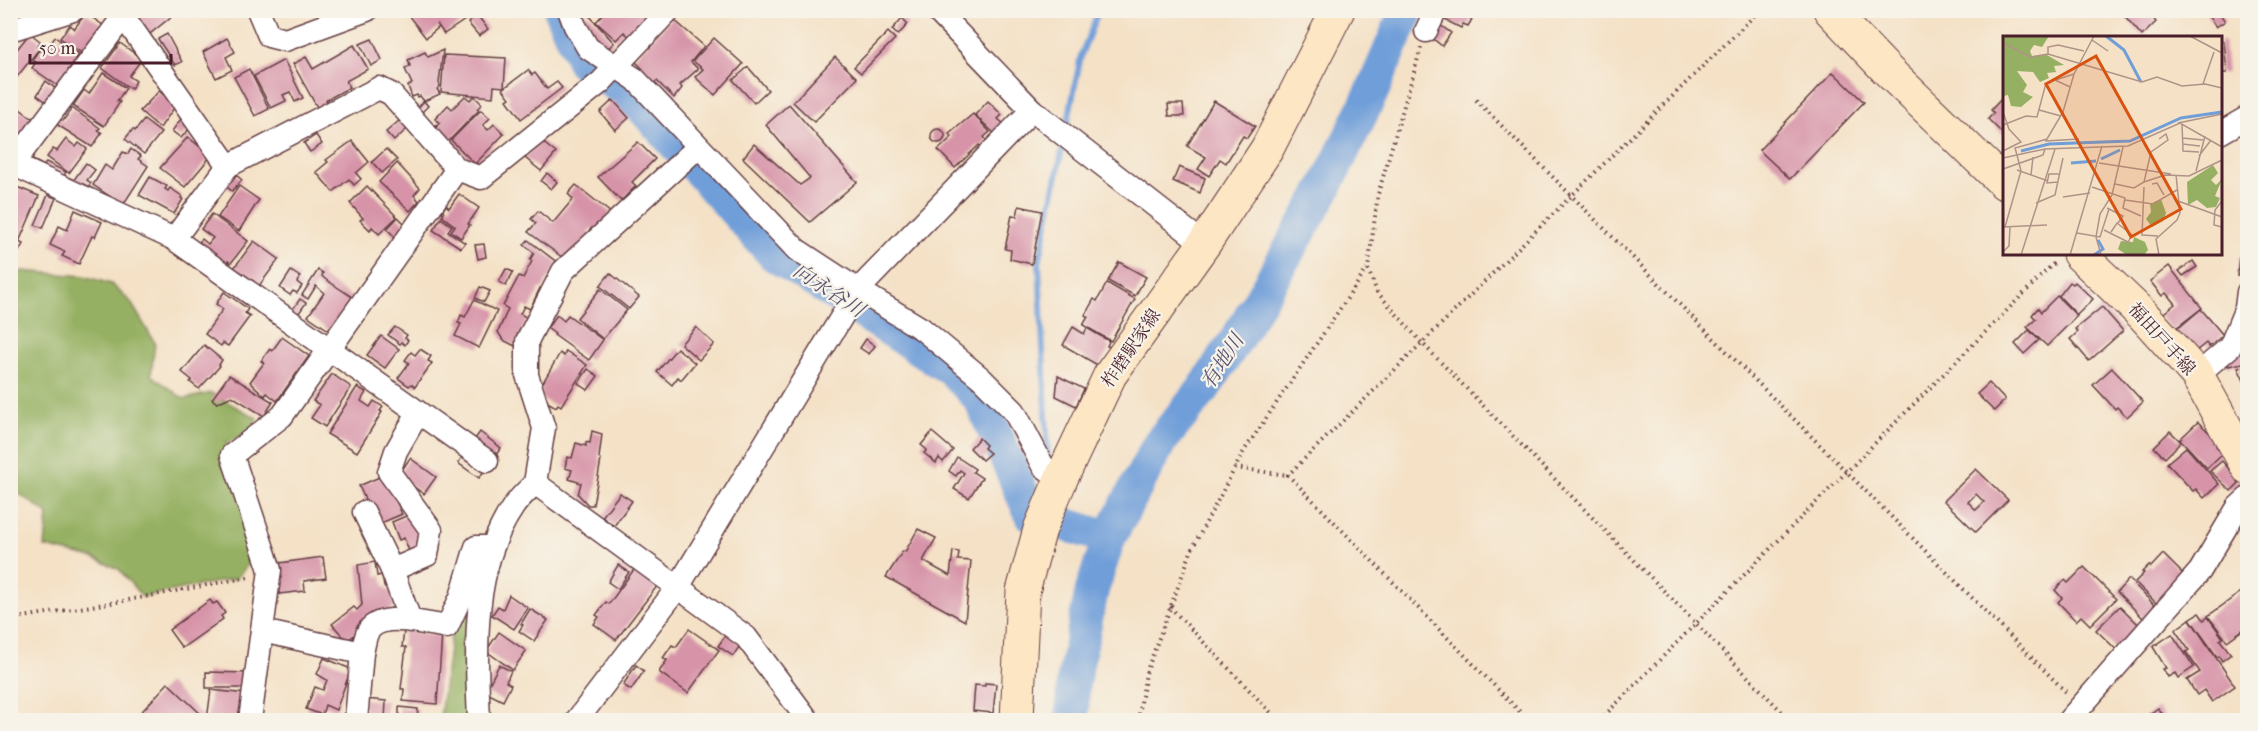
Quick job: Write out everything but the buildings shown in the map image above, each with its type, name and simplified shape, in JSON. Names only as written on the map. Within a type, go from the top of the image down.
[{"type":"main road","name":"柞磨駅家線","points":[[1017,720],[1023,591],[1044,519],[1061,479],[1110,375],[1204,244],[1267,148],[1338,10]]},
{"type":"main road","points":[[1830,10],[1886,69],[2003,182]]},
{"type":"main road","name":"福田戸手線","points":[[2068,258],[2143,315],[2197,375],[2247,468]]},
{"type":"street","points":[[10,25],[13,29],[73,10]]},
{"type":"street","points":[[258,10],[269,36],[285,40],[367,10]]},
{"type":"street","points":[[569,10],[588,48],[609,74],[635,79],[797,250],[922,329],[981,378],[1014,411],[1042,466],[1061,479]]},
{"type":"street","points":[[174,239],[228,166],[379,88],[391,94],[457,169],[481,178],[609,74],[669,10]]},
{"type":"street","points":[[936,10],[1032,110],[1204,244]]},
{"type":"street","points":[[1426,31],[1436,10]]},
{"type":"street","points":[[228,166],[121,14],[12,164],[174,239],[487,461]]},
{"type":"street","points":[[577,720],[678,587],[858,290],[1032,110]]},
{"type":"street","points":[[2222,133],[2247,117]]},
{"type":"street","points":[[479,720],[476,644],[486,562],[514,506],[535,483],[544,428],[527,375],[527,341],[563,271],[698,147]]},
{"type":"street","points":[[250,720],[270,570],[232,455],[282,416],[457,169]]},
{"type":"street","points":[[2197,375],[2230,347],[2246,308],[2247,292]]},
{"type":"street","points":[[392,570],[427,555],[431,530],[389,472],[396,452],[418,412]]},
{"type":"street","points":[[535,483],[746,637],[808,720]]},
{"type":"street","points":[[2075,715],[2200,571],[2238,507],[2247,498]]},
{"type":"street","points":[[364,512],[392,570],[410,620]]},
{"type":"street","points":[[356,720],[362,653],[368,630],[381,620],[410,620],[447,627],[461,597],[476,547],[492,547]]},
{"type":"street","points":[[262,631],[362,653]]},
{"type":"path","points":[[1288,475],[1760,10]]},
{"type":"path","points":[[1138,720],[1146,673],[1192,549],[1244,451],[1368,269],[1378,194],[1426,31]]},
{"type":"path","points":[[1476,100],[1846,471],[2075,715]]},
{"type":"path","points":[[1599,720],[1846,471],[2068,258]]},
{"type":"path","points":[[1368,269],[1377,292],[1422,343],[1790,720]]},
{"type":"path","points":[[1235,468],[1288,475],[1527,720]]},
{"type":"path","points":[[10,619],[156,595],[256,576],[270,570]]},
{"type":"path","points":[[1170,607],[1278,720]]},
{"type":"green space","points":[[22,271],[84,276],[111,284],[130,301],[155,343],[151,375],[184,399],[211,393],[257,418],[252,432],[226,443],[259,550],[237,578],[142,597],[119,569],[93,558],[45,547],[48,514],[11,488],[10,282]]},
{"type":"green space","points":[[476,558],[473,720],[433,720],[440,717],[451,635]]},
{"type":"waterway","points":[[1066,131],[1081,55],[1099,10]]},
{"type":"waterway","name":"有地川","points":[[1072,720],[1073,683],[1092,590],[1109,538],[1160,442],[1202,391],[1238,337],[1324,190],[1371,94],[1407,10]]},
{"type":"waterway","name":"向永谷川","points":[[561,13],[584,63],[631,95],[774,255],[952,370],[980,399],[1031,514],[1109,538]]},
{"type":"waterway","points":[[1048,456],[1039,263],[1064,141]]},
{"type":"waterway","points":[[1017,483],[1031,476]]}]
